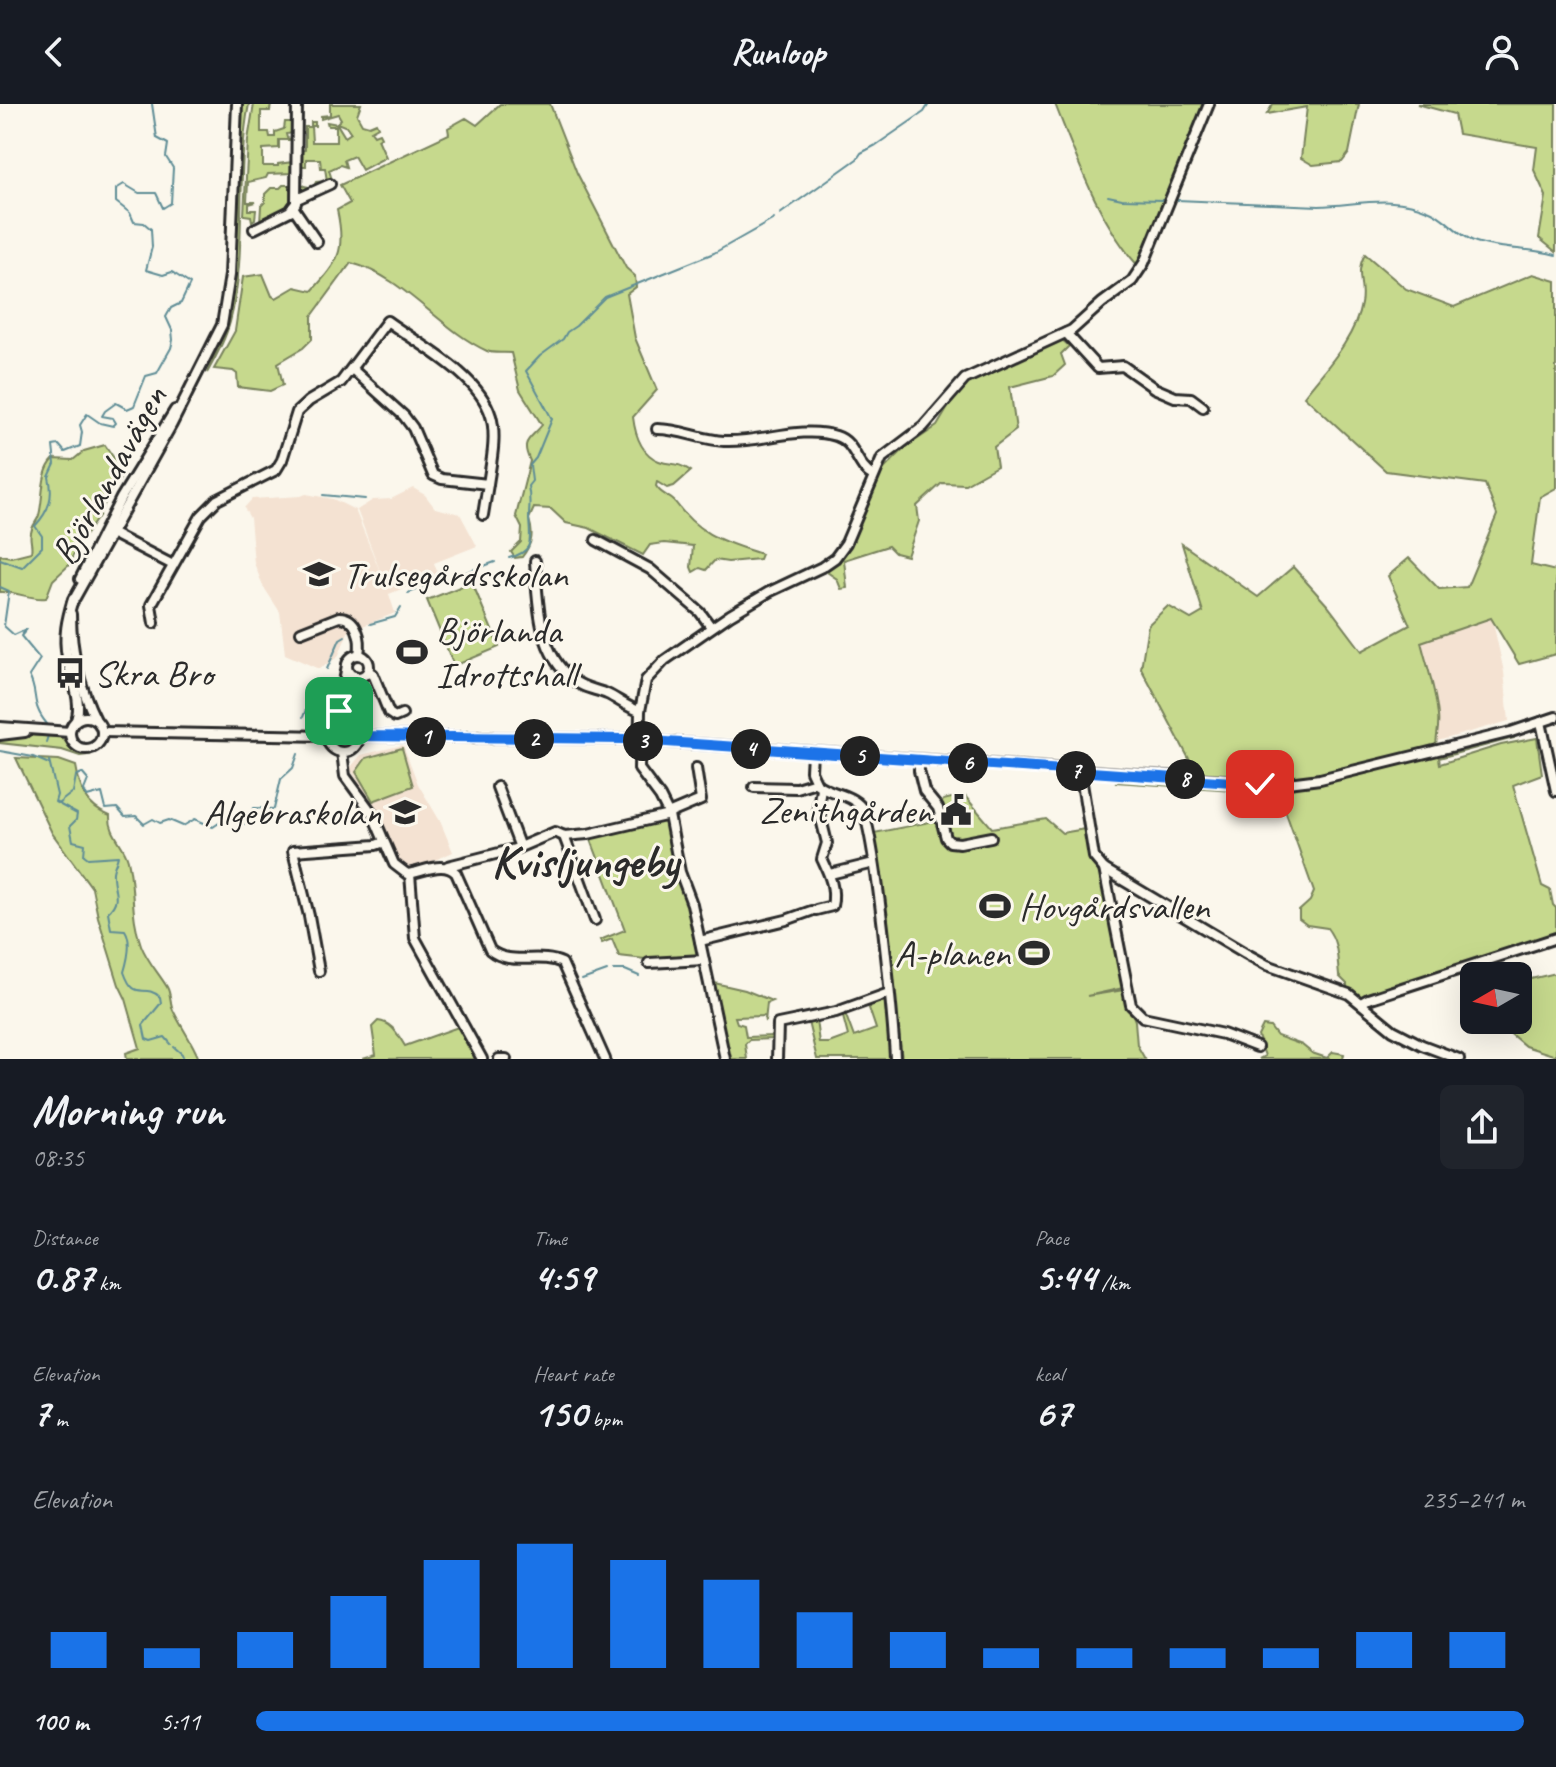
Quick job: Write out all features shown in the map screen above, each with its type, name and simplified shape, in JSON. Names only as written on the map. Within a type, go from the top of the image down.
[{"type":"street","name":"Björlandavägen","points":[[76,720],[78,705],[65,646],[66,621],[72,604],[107,531],[198,376],[219,333],[227,300],[234,104]]},
{"type":"street","points":[[297,104],[295,203],[317,242]]},
{"type":"street","points":[[725,1059],[692,904],[680,872],[668,814],[660,797],[639,769],[640,711],[644,688],[652,672],[711,627],[749,603],[835,558],[846,543],[882,458],[923,427],[965,379],[1066,333],[1132,281],[1141,270],[1209,104]]},
{"type":"street","points":[[254,229],[330,184]]},
{"type":"street","points":[[154,623],[151,605],[209,507],[276,470],[297,412],[341,382],[387,321],[473,383],[491,416],[493,443],[483,515]]},
{"type":"street","points":[[1066,333],[1098,368],[1123,366],[1154,388],[1175,397],[1191,398],[1203,407]]},
{"type":"street","points":[[352,369],[404,416],[413,428],[433,475],[442,479],[488,484]]},
{"type":"street","points":[[657,429],[673,429],[696,438],[723,441],[818,434],[839,436],[853,450],[865,471],[873,476]]},
{"type":"street","points":[[107,531],[173,565]]},
{"type":"street","points":[[596,540],[650,569],[700,612],[711,627]]},
{"type":"street","points":[[535,561],[542,630],[557,661],[577,683],[608,694],[640,711]]},
{"type":"street","name":"Björlandavägen","points":[[72,604],[75,651],[84,690],[96,720]]},
{"type":"street","points":[[301,632],[345,617],[354,623],[359,637],[359,654]]},
{"type":"street","points":[[337,721],[344,671],[350,658],[359,654]]},
{"type":"street","points":[[359,654],[368,660],[368,671]]},
{"type":"street","points":[[347,664],[349,672],[355,676],[362,676],[368,671]]},
{"type":"street","points":[[368,671],[373,674],[389,713],[395,717],[402,714]]},
{"type":"street","points":[[349,721],[346,692],[355,676]]},
{"type":"street","points":[[84,717],[96,720],[102,732],[98,744],[86,749],[75,744],[70,732],[76,720],[84,717]]},
{"type":"street","points":[[359,736],[638,740],[1260,784],[1305,782],[1511,732],[1556,717]]},
{"type":"street","points":[[337,721],[349,721],[357,727],[359,736],[355,747],[342,752],[332,748],[327,736],[330,727],[337,721]]},
{"type":"street","points":[[1541,722],[1556,791]]},
{"type":"street","points":[[0,727],[70,732]]},
{"type":"street","points":[[0,735],[38,730]]},
{"type":"street","points":[[102,732],[327,736]]},
{"type":"street","points":[[342,752],[345,776],[372,813],[394,864],[403,872],[410,874],[447,867],[515,849],[555,832],[561,833],[595,920]]},
{"type":"street","points":[[700,941],[786,920],[833,903],[830,874],[822,859],[827,843],[818,807],[818,785],[811,771],[812,752]]},
{"type":"street","points":[[919,760],[924,791],[938,808],[946,838],[950,842],[960,843],[991,837]]},
{"type":"street","points":[[564,836],[588,834],[668,814],[701,800],[696,768]]},
{"type":"street","points":[[1080,771],[1094,857],[1104,869],[1261,962],[1341,991],[1405,1037],[1459,1059]]},
{"type":"street","points":[[754,787],[818,785],[852,799],[861,807],[867,819],[874,863],[895,1059]]},
{"type":"street","points":[[497,787],[519,845]]},
{"type":"street","points":[[319,971],[293,851],[384,842]]},
{"type":"street","points":[[830,874],[874,863]]},
{"type":"street","points":[[447,867],[456,873],[490,950],[497,956],[554,959],[566,967],[605,1059]]},
{"type":"street","points":[[1104,869],[1131,1005],[1136,1011],[1143,1017],[1223,1034],[1257,1047]]},
{"type":"street","points":[[410,874],[415,938],[482,1059]]},
{"type":"street","points":[[1361,1003],[1556,938]]},
{"type":"street","points":[[649,963],[704,960]]},
{"type":"street","points":[[777,1059],[775,1027],[781,1022],[836,1012],[889,993]]},
{"type":"street","points":[[499,1059],[506,1059]]},
{"type":"shaded area","name":"Trulsegårdsskolan","points":[[413,488],[425,495],[435,508],[460,514],[477,546],[434,563],[438,574],[389,594],[395,613],[348,632],[338,657],[319,669],[285,654],[280,612],[263,586],[254,563],[250,518],[244,508],[252,499],[306,494],[333,499],[355,510],[383,579],[357,510],[373,500],[391,499]]},
{"type":"shaded area","points":[[1492,618],[1504,672],[1509,721],[1434,742],[1439,726],[1437,707],[1421,641]]},
{"type":"shaded area","name":"Algebraskolan","points":[[403,745],[418,784],[440,821],[453,852],[415,869],[406,869],[397,862],[380,821],[350,768],[361,755]]},
{"type":"green space","points":[[240,104],[249,104],[243,159],[239,270],[226,335],[207,373],[224,333],[233,288]]},
{"type":"green space","points":[[254,104],[271,104],[270,111],[261,111],[261,132],[269,132],[270,137],[275,137],[275,132],[284,129],[285,122],[293,122],[294,133],[286,134],[287,138],[294,140],[279,140],[279,148],[263,149],[263,166],[293,162],[293,173],[268,174],[266,178],[248,182],[247,202],[256,202],[249,204],[249,210],[256,210],[252,221],[251,216],[244,215],[248,140]]},
{"type":"green space","points":[[330,104],[361,104],[357,115],[362,124],[369,126],[376,123],[378,127],[371,131],[374,135],[379,133],[381,137],[378,139],[386,157],[362,170],[354,156],[344,160],[346,167],[340,165],[329,170],[332,180],[307,195],[300,193],[300,185],[313,188],[316,182],[327,181],[320,159],[306,159],[306,166],[300,166],[300,151],[305,150],[305,127],[311,126],[312,142],[336,142],[336,126],[328,126],[327,122],[337,124],[345,137],[351,133],[347,127],[337,123],[341,119],[338,114],[321,119],[321,116],[330,115]]},
{"type":"green space","points":[[500,104],[550,104],[577,173],[626,268],[635,276],[636,287],[627,294],[635,338],[657,390],[633,417],[635,430],[643,448],[653,458],[691,471],[674,486],[667,488],[657,482],[656,486],[703,530],[761,554],[759,559],[715,560],[706,570],[700,568],[693,572],[693,546],[650,545],[643,555],[589,528],[566,523],[551,509],[534,508],[529,519],[530,543],[522,557],[515,558],[511,552],[521,542],[522,528],[516,516],[530,461],[526,444],[542,425],[520,390],[511,353],[489,352],[453,330],[387,279],[351,263],[312,316],[312,339],[278,363],[283,385],[270,391],[238,387],[237,374],[233,371],[214,369],[235,331],[243,277],[263,274],[272,296],[276,298],[295,287],[312,291],[329,271],[340,246],[337,210],[350,203],[340,185],[449,134],[448,128],[466,118],[477,125]]},
{"type":"green space","points":[[1055,104],[1203,104],[1139,267],[1101,211]]},
{"type":"green space","points":[[1273,104],[1359,104],[1349,153],[1342,162],[1313,165],[1301,158],[1307,107],[1267,114]]},
{"type":"green space","points":[[1417,104],[1556,104],[1556,252],[1539,238],[1546,196],[1534,170],[1537,147],[1458,134],[1454,114]]},
{"type":"green space","points":[[294,185],[292,206],[260,223],[265,194],[271,188]]},
{"type":"green space","points":[[1365,254],[1406,289],[1454,307],[1533,274],[1556,281],[1556,488],[1540,497],[1531,565],[1556,571],[1556,654],[1519,664],[1491,618],[1421,642],[1437,707],[1437,753],[1514,736],[1439,758],[1440,764],[1501,745],[1537,738],[1542,774],[1513,785],[1542,886],[1550,890],[1556,908],[1556,936],[1473,962],[1460,962],[1460,966],[1362,997],[1347,988],[1339,976],[1336,945],[1327,928],[1307,925],[1299,919],[1299,911],[1310,901],[1314,892],[1279,793],[1115,782],[1130,779],[1278,787],[1276,776],[1197,774],[1141,668],[1148,625],[1168,606],[1191,619],[1203,612],[1182,544],[1258,597],[1293,567],[1362,651],[1410,625],[1388,576],[1409,558],[1439,589],[1467,587],[1497,515],[1485,484],[1386,471],[1304,396],[1353,329],[1361,304],[1362,261]]},
{"type":"green space","points":[[1060,338],[1069,346],[1061,354],[1065,365],[1053,376],[1010,387],[1016,430],[994,447],[997,466],[965,484],[942,483],[917,506],[919,521],[907,556],[895,553],[888,546],[844,560],[847,588],[841,589],[837,579],[824,570],[846,553],[877,476],[906,447],[937,426],[955,396],[970,381]]},
{"type":"green space","points":[[105,445],[120,467],[120,479],[110,491],[99,516],[68,566],[53,580],[46,598],[0,592],[0,555],[11,557],[31,552],[30,538],[39,515],[44,478],[54,459],[73,460],[84,451]]},
{"type":"green space","points":[[472,582],[499,647],[454,666],[427,600]]},
{"type":"green space","points":[[27,735],[60,737],[88,755],[0,743],[0,739]]},
{"type":"green space","points":[[402,748],[413,786],[373,801],[356,772],[366,758]]},
{"type":"green space","points":[[16,758],[59,760],[76,766],[90,803],[110,816],[112,828],[128,860],[135,923],[141,945],[167,987],[173,1010],[199,1059],[127,1059],[126,1053],[140,1048],[98,917],[92,888],[52,833]]},
{"type":"green space","name":"Hovgårdsvallen","points":[[964,795],[992,828],[1046,819],[1062,833],[1085,829],[1092,864],[1101,873],[1123,988],[1087,996],[1124,990],[1135,1021],[1137,1045],[1145,1059],[902,1059],[874,833],[935,821],[943,800]]},
{"type":"green space","points":[[655,821],[667,823],[699,947],[696,957],[663,961],[619,956],[612,939],[602,943],[600,940],[625,930],[590,837]]},
{"type":"green space","points":[[1556,973],[1556,1056],[1525,1046],[1511,1034],[1532,1034],[1532,979]]},
{"type":"green space","points":[[710,982],[745,990],[772,1001],[767,1003],[765,1022],[764,1016],[735,1017],[737,1023],[744,1025],[746,1037],[772,1036],[772,1039],[749,1040],[745,1044],[747,1059],[727,1059]]},
{"type":"green space","points":[[878,1000],[885,1002],[891,1059],[817,1059],[808,1022],[816,1020],[819,1043],[829,1043],[848,1036],[842,1013],[845,1013],[854,1037],[876,1029],[868,1005]]},
{"type":"green space","points":[[378,1021],[391,1026],[405,1046],[461,1026],[477,1059],[363,1059],[376,1055],[372,1027]]},
{"type":"green space","points":[[1263,1026],[1270,1027],[1277,1036],[1302,1045],[1312,1053],[1327,1058],[1333,1052],[1344,1054],[1343,1059],[1259,1059],[1265,1056],[1258,1036]]},
{"type":"waterway","points":[[0,559],[22,567],[42,547],[42,536],[35,526],[49,503],[49,477],[55,464],[53,446],[59,445],[65,452],[80,446],[80,425],[87,414],[100,423],[113,426],[116,423],[113,418],[102,416],[105,411],[116,403],[127,409],[134,406],[146,376],[157,373],[171,348],[172,330],[166,317],[171,308],[181,303],[190,284],[172,272],[163,275],[146,270],[152,247],[151,229],[144,223],[134,222],[130,213],[116,202],[116,189],[124,184],[139,193],[156,193],[163,208],[171,203],[173,168],[166,157],[168,144],[157,138],[152,104]]},
{"type":"waterway","points":[[780,214],[861,153],[924,112],[929,104]]},
{"type":"waterway","points":[[1108,196],[1163,200]]},
{"type":"waterway","points":[[1177,200],[1319,206],[1402,203],[1436,214],[1476,242],[1556,255]]},
{"type":"waterway","points":[[509,558],[523,552],[529,544],[530,465],[552,419],[526,371],[605,297],[714,253],[774,219]]},
{"type":"waterway","points":[[323,495],[365,499]]},
{"type":"waterway","points":[[408,593],[495,562]]},
{"type":"waterway","points":[[0,587],[9,591],[4,626],[14,635],[27,629],[21,636],[40,659],[29,676],[38,711],[47,724]]},
{"type":"waterway","points":[[370,624],[395,617],[401,607]]},
{"type":"waterway","points":[[327,669],[340,639],[345,636]]},
{"type":"waterway","points":[[303,717],[307,707],[305,696],[310,690]]},
{"type":"waterway","points":[[46,742],[48,736]]},
{"type":"waterway","points":[[0,751],[33,757],[49,764]]},
{"type":"waterway","points":[[59,803],[73,792],[76,776],[82,773],[88,780],[84,790],[87,797],[102,793],[106,809],[117,808],[125,817],[136,816],[144,824],[153,819],[160,823],[169,820],[183,826],[195,819],[213,827],[225,819],[244,824],[254,808],[274,809],[281,779],[293,768],[298,754]]},
{"type":"waterway","points":[[49,761],[57,795],[55,802],[77,814],[70,826],[73,841],[85,844],[84,855],[88,858],[118,856],[113,873],[116,899],[108,912],[111,929],[125,930],[127,934],[129,950],[124,972],[132,987],[160,997],[161,1003],[143,1025],[146,1039],[151,1041],[165,1037],[171,1044]]},
{"type":"waterway","points":[[613,970],[625,970],[639,976]]},
{"type":"waterway","points":[[582,980],[607,971]]},
{"type":"waterway","points":[[174,1047],[184,1059]]},
{"type":"place","name":"Trulsegårdsskolan","points":[[319,574]]},
{"type":"place","name":"Björlanda Idrottshall","points":[[412,652]]},
{"type":"place","name":"Skra Bro","points":[[70,673]]},
{"type":"place","name":"Zenithgården","points":[[956,810]]},
{"type":"place","name":"Algebraskolan","points":[[405,812]]},
{"type":"place","name":"Hovgårdsvallen","points":[[995,906]]},
{"type":"place","name":"A-planen","points":[[1034,953]]},
{"type":"district","name":"Kvisljungeby","points":[[585,862]]},
{"type":"route","points":[[339,711],[337,721],[354,723],[359,736],[624,739],[1260,784]]}]
